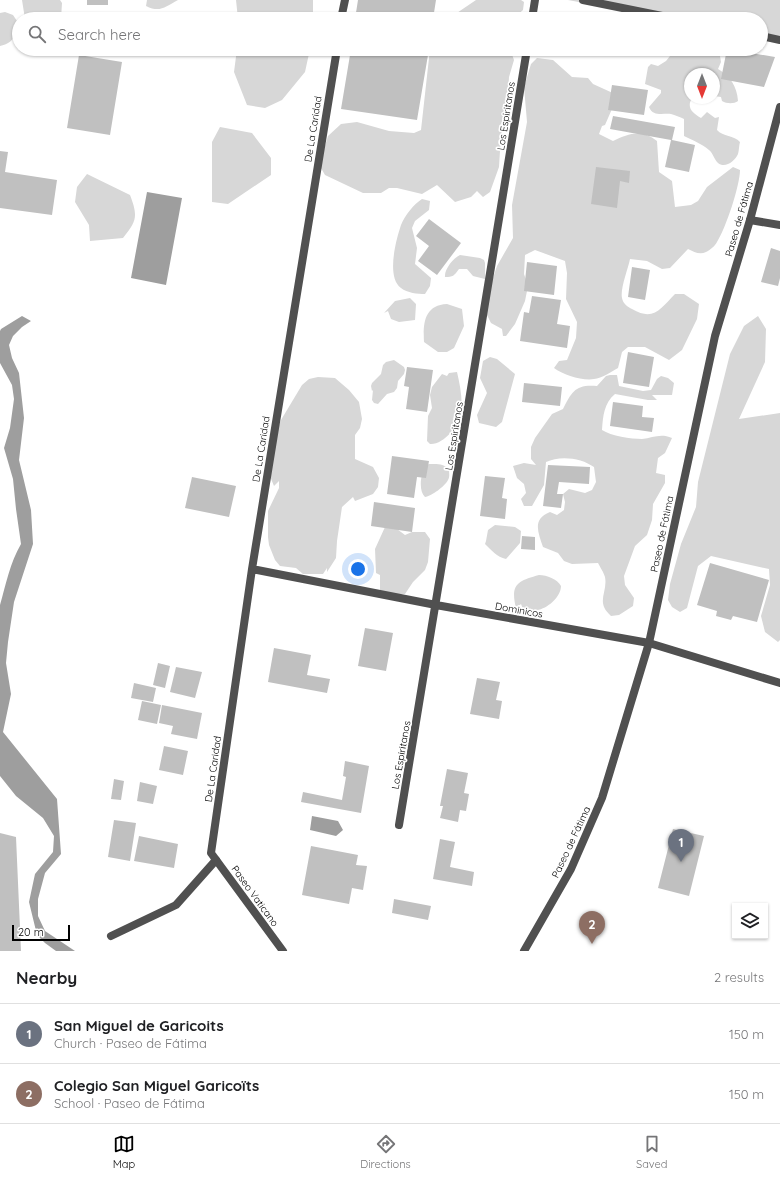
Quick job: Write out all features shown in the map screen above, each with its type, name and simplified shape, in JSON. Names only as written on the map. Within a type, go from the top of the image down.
[{"type":"street","points":[[343,12],[345,0]]},
{"type":"street","points":[[533,12],[535,0]]},
{"type":"street","points":[[583,0],[642,12]]},
{"type":"street","points":[[768,37],[780,40]]},
{"type":"street","name":"De La Caridad","points":[[213,856],[252,569],[335,56]]},
{"type":"street","name":"Los Espiritanos","points":[[399,825],[526,56]]},
{"type":"street","name":"Paseo de Fátima","points":[[524,951],[571,869],[602,798],[649,643],[715,336],[750,220],[780,108]]},
{"type":"street","points":[[750,220],[780,225]]},
{"type":"street","name":"Dominicos","points":[[252,569],[436,605],[649,643],[780,683]]},
{"type":"street","points":[[112,936],[176,905],[213,856]]},
{"type":"street","name":"Paseo Vaticano","points":[[213,856],[283,951]]},
{"type":"shaded area","points":[[22,0],[60,0],[62,3],[61,12],[24,12]]},
{"type":"shaded area","points":[[147,0],[178,0],[166,7],[155,9],[146,6]]},
{"type":"shaded area","points":[[236,0],[313,0],[313,12],[237,12]]},
{"type":"shaded area","points":[[476,0],[521,0],[524,2],[523,10],[521,12],[458,12]]},
{"type":"shaded area","points":[[568,0],[780,0],[780,40],[768,37],[768,12],[631,12]]},
{"type":"shaded area","points":[[5,12],[12,15],[12,40],[9,43],[0,46],[0,13]]},
{"type":"shaded area","points":[[236,56],[308,56],[305,72],[282,100],[265,108],[247,105],[234,72]]},
{"type":"shaded area","points":[[429,56],[512,56],[514,60],[509,77],[507,111],[501,135],[499,167],[490,192],[483,197],[477,191],[471,197],[455,202],[437,185],[422,194],[397,188],[389,188],[381,193],[363,193],[325,175],[321,168],[321,159],[328,136],[341,124],[357,122],[389,131],[414,133],[421,130]]},
{"type":"shaded area","points":[[670,56],[720,56],[721,62],[718,68],[684,68],[684,104],[690,104],[691,110],[701,118],[707,112],[715,118],[719,117],[717,130],[722,134],[735,138],[740,142],[737,157],[732,162],[727,165],[721,165],[715,160],[709,150],[684,136],[684,119],[671,114],[658,114],[651,110],[649,107],[661,93],[661,90],[645,84],[648,67],[651,64],[658,66],[666,61]]},
{"type":"shaded area","points":[[537,58],[553,60],[572,77],[588,78],[593,84],[615,94],[615,102],[605,125],[602,126],[599,134],[613,141],[630,134],[641,134],[651,137],[657,141],[659,172],[672,181],[675,207],[691,205],[698,201],[707,187],[733,167],[740,170],[738,186],[728,217],[721,236],[711,249],[706,252],[699,253],[688,249],[670,268],[662,269],[647,261],[630,259],[623,284],[622,294],[623,302],[629,307],[640,313],[652,314],[661,308],[675,294],[684,294],[699,304],[697,319],[682,350],[669,360],[645,347],[628,347],[622,352],[618,368],[597,378],[589,379],[573,377],[554,368],[559,361],[567,360],[576,338],[577,322],[566,299],[567,273],[565,261],[535,250],[525,255],[524,274],[528,286],[525,301],[515,324],[506,336],[503,336],[502,329],[491,323],[485,311],[487,296],[497,266],[513,238],[512,205],[527,122],[524,87],[531,64]]},
{"type":"shaded area","points":[[720,70],[732,82],[738,101],[728,103],[722,101]]},
{"type":"shaded area","points":[[220,127],[252,133],[271,158],[271,175],[228,204],[212,202],[212,142]]},
{"type":"shaded area","points":[[87,174],[130,195],[135,218],[131,227],[123,238],[90,241],[89,225],[75,202],[77,187]]},
{"type":"shaded area","points":[[147,192],[182,198],[166,285],[131,278]]},
{"type":"shaded area","points":[[422,199],[430,201],[429,210],[415,221],[412,228],[417,248],[415,264],[431,278],[430,286],[425,294],[403,290],[396,283],[393,267],[395,249],[401,225],[410,210]]},
{"type":"shaded area","points":[[460,255],[484,260],[485,279],[473,276],[467,269],[459,269],[453,276],[445,277],[446,271],[450,264]]},
{"type":"shaded area","points":[[410,298],[416,304],[415,320],[399,322],[391,319],[388,311],[384,313],[395,301]]},
{"type":"shaded area","points":[[447,304],[462,309],[464,326],[454,348],[447,352],[438,352],[424,342],[425,322],[429,312],[439,305]]},
{"type":"shaded area","points":[[22,316],[31,321],[13,336],[9,345],[12,358],[19,373],[24,418],[19,460],[31,510],[33,544],[14,602],[6,663],[11,694],[3,732],[57,799],[61,854],[45,873],[38,899],[38,916],[45,931],[75,951],[56,951],[37,935],[29,902],[35,874],[53,852],[54,836],[43,818],[16,796],[0,776],[0,605],[11,566],[21,544],[13,479],[4,448],[10,428],[14,399],[12,385],[0,363],[0,331]]},
{"type":"shaded area","points":[[758,316],[766,329],[765,362],[739,419],[780,413],[780,640],[778,642],[765,632],[761,616],[770,585],[769,569],[711,556],[698,566],[687,608],[680,612],[672,607],[668,600],[670,584],[681,544],[696,507],[698,482],[730,354],[744,326]]},
{"type":"shaded area","points":[[490,357],[497,359],[515,374],[502,422],[496,427],[479,423],[477,415],[487,393],[480,378],[483,361]]},
{"type":"shaded area","points":[[394,360],[404,367],[404,374],[398,381],[397,388],[394,392],[387,394],[378,404],[374,403],[372,400],[372,383],[381,374],[383,365],[386,362]]},
{"type":"shaded area","points":[[457,372],[462,408],[460,418],[445,438],[430,444],[427,441],[428,416],[432,408],[430,395],[432,387],[442,374],[447,376],[449,373]]},
{"type":"shaded area","points":[[617,375],[619,386],[643,391],[651,390],[657,379],[661,376],[668,378],[674,383],[672,395],[652,395],[657,400],[648,400],[615,394],[608,401],[606,406],[602,430],[606,432],[642,439],[660,436],[672,438],[665,453],[658,458],[656,473],[665,475],[665,483],[653,504],[652,520],[647,535],[635,546],[624,576],[625,585],[634,598],[633,606],[619,615],[611,616],[606,611],[603,602],[605,577],[598,563],[572,564],[564,561],[558,553],[543,547],[538,531],[539,522],[544,515],[550,512],[557,515],[564,510],[565,502],[563,494],[569,489],[585,493],[592,490],[596,482],[594,467],[583,461],[571,458],[546,462],[544,485],[532,506],[524,506],[521,499],[526,493],[524,484],[517,478],[513,466],[524,463],[536,465],[531,459],[531,447],[535,438],[552,414],[563,409],[572,393],[576,390],[584,386],[597,386],[606,376]]},
{"type":"shaded area","points":[[318,377],[335,378],[349,390],[359,402],[362,419],[360,428],[355,435],[355,459],[373,467],[379,478],[378,487],[373,494],[355,501],[353,497],[342,507],[336,558],[327,572],[327,568],[323,574],[303,574],[296,568],[280,566],[275,560],[269,545],[268,511],[279,488],[279,481],[274,486],[269,474],[271,446],[281,420],[302,385],[309,379]]},
{"type":"shaded area","points":[[429,464],[440,464],[445,466],[449,470],[449,479],[435,493],[425,497],[421,490],[421,477],[425,466]]},
{"type":"shaded area","points":[[495,525],[515,527],[521,531],[520,543],[506,559],[497,555],[485,544],[488,530]]},
{"type":"shaded area","points":[[393,526],[405,535],[412,532],[425,532],[430,539],[428,562],[425,570],[413,582],[405,594],[380,592],[380,575],[376,573],[375,549],[385,527]]},
{"type":"shaded area","points":[[539,575],[552,578],[557,581],[561,586],[559,594],[553,602],[541,609],[523,609],[521,604],[516,608],[514,594],[517,585],[526,579]]},
{"type":"shaded area","points":[[312,816],[338,821],[343,830],[336,836],[310,830]]},
{"type":"building","points":[[87,0],[108,0],[108,5],[87,5]]},
{"type":"building","points":[[358,0],[436,0],[434,12],[356,12]]},
{"type":"building","points":[[79,56],[122,62],[110,135],[67,128]]},
{"type":"building","points":[[350,56],[428,56],[417,120],[341,109]]},
{"type":"building","points":[[726,56],[775,57],[764,87],[721,79]]},
{"type":"building","points":[[612,85],[648,90],[644,115],[608,110]]},
{"type":"building","points":[[613,116],[675,127],[672,140],[695,145],[689,172],[665,167],[671,140],[610,129]]},
{"type":"building","points":[[0,151],[8,152],[5,172],[57,180],[52,215],[0,208]]},
{"type":"building","points":[[596,167],[630,171],[629,183],[620,181],[617,208],[591,204]]},
{"type":"building","points":[[429,219],[461,243],[437,275],[418,261],[429,246],[416,236]]},
{"type":"building","points":[[771,248],[780,251],[780,278],[778,286],[761,282]]},
{"type":"building","points":[[527,262],[557,266],[554,295],[524,291]]},
{"type":"building","points":[[632,267],[650,270],[645,300],[628,297]]},
{"type":"building","points":[[532,296],[561,300],[557,324],[570,326],[567,348],[520,341],[524,312],[529,313]]},
{"type":"building","points":[[628,352],[654,357],[649,387],[623,383]]},
{"type":"building","points":[[407,367],[433,370],[427,412],[406,409],[409,387],[404,386]]},
{"type":"building","points":[[524,383],[562,387],[560,406],[522,402]]},
{"type":"building","points":[[613,402],[643,406],[642,417],[654,418],[652,432],[610,426]]},
{"type":"building","points":[[392,456],[429,461],[426,478],[417,477],[414,498],[387,494]]},
{"type":"building","points":[[548,465],[590,467],[589,484],[559,482],[557,494],[563,494],[561,508],[543,506]]},
{"type":"building","points":[[485,476],[505,478],[502,498],[507,499],[505,519],[480,516]]},
{"type":"building","points":[[192,477],[236,486],[229,517],[185,508]]},
{"type":"building","points":[[374,502],[415,508],[412,532],[371,526]]},
{"type":"building","points":[[522,536],[535,537],[535,550],[521,549]]},
{"type":"building","points":[[710,563],[769,580],[757,622],[733,616],[731,620],[716,616],[717,611],[697,605]]},
{"type":"building","points":[[365,628],[393,633],[386,671],[358,666]]},
{"type":"building","points":[[274,648],[311,655],[307,675],[330,679],[327,693],[268,682]]},
{"type":"building","points":[[158,663],[170,666],[165,688],[153,685]]},
{"type":"building","points":[[176,667],[202,672],[195,698],[170,692]]},
{"type":"building","points":[[477,678],[500,682],[496,700],[502,701],[499,719],[470,714]]},
{"type":"building","points":[[134,683],[156,688],[153,702],[131,698]]},
{"type":"building","points":[[142,701],[161,705],[157,724],[138,720]]},
{"type":"building","points":[[162,705],[202,713],[197,739],[171,734],[173,726],[159,723]]},
{"type":"building","points":[[164,746],[188,751],[183,775],[159,770]]},
{"type":"building","points":[[345,761],[369,766],[361,813],[301,802],[303,792],[342,800],[346,777],[343,776]]},
{"type":"building","points":[[447,769],[468,773],[464,793],[469,794],[466,811],[460,810],[458,822],[440,818],[443,806],[440,806]]},
{"type":"building","points":[[114,779],[124,781],[121,800],[111,799]]},
{"type":"building","points":[[140,782],[157,786],[153,804],[137,801]]},
{"type":"building","points":[[114,820],[136,823],[130,861],[108,857]]},
{"type":"building","points":[[673,829],[704,836],[689,896],[658,888]]},
{"type":"building","points":[[0,833],[16,837],[21,951],[0,951]]},
{"type":"building","points":[[139,836],[178,844],[174,868],[134,861]]},
{"type":"building","points":[[440,839],[455,842],[450,867],[474,872],[472,886],[433,879]]},
{"type":"building","points":[[311,846],[358,855],[356,865],[367,866],[363,890],[352,888],[349,904],[302,895]]},
{"type":"building","points":[[394,899],[431,906],[428,920],[392,913]]},
{"type":"place","name":"San Miguel de Garicoits","points":[[681,862]]},
{"type":"place","name":"Colegio San Miguel Garicoïts","points":[[592,944]]}]
